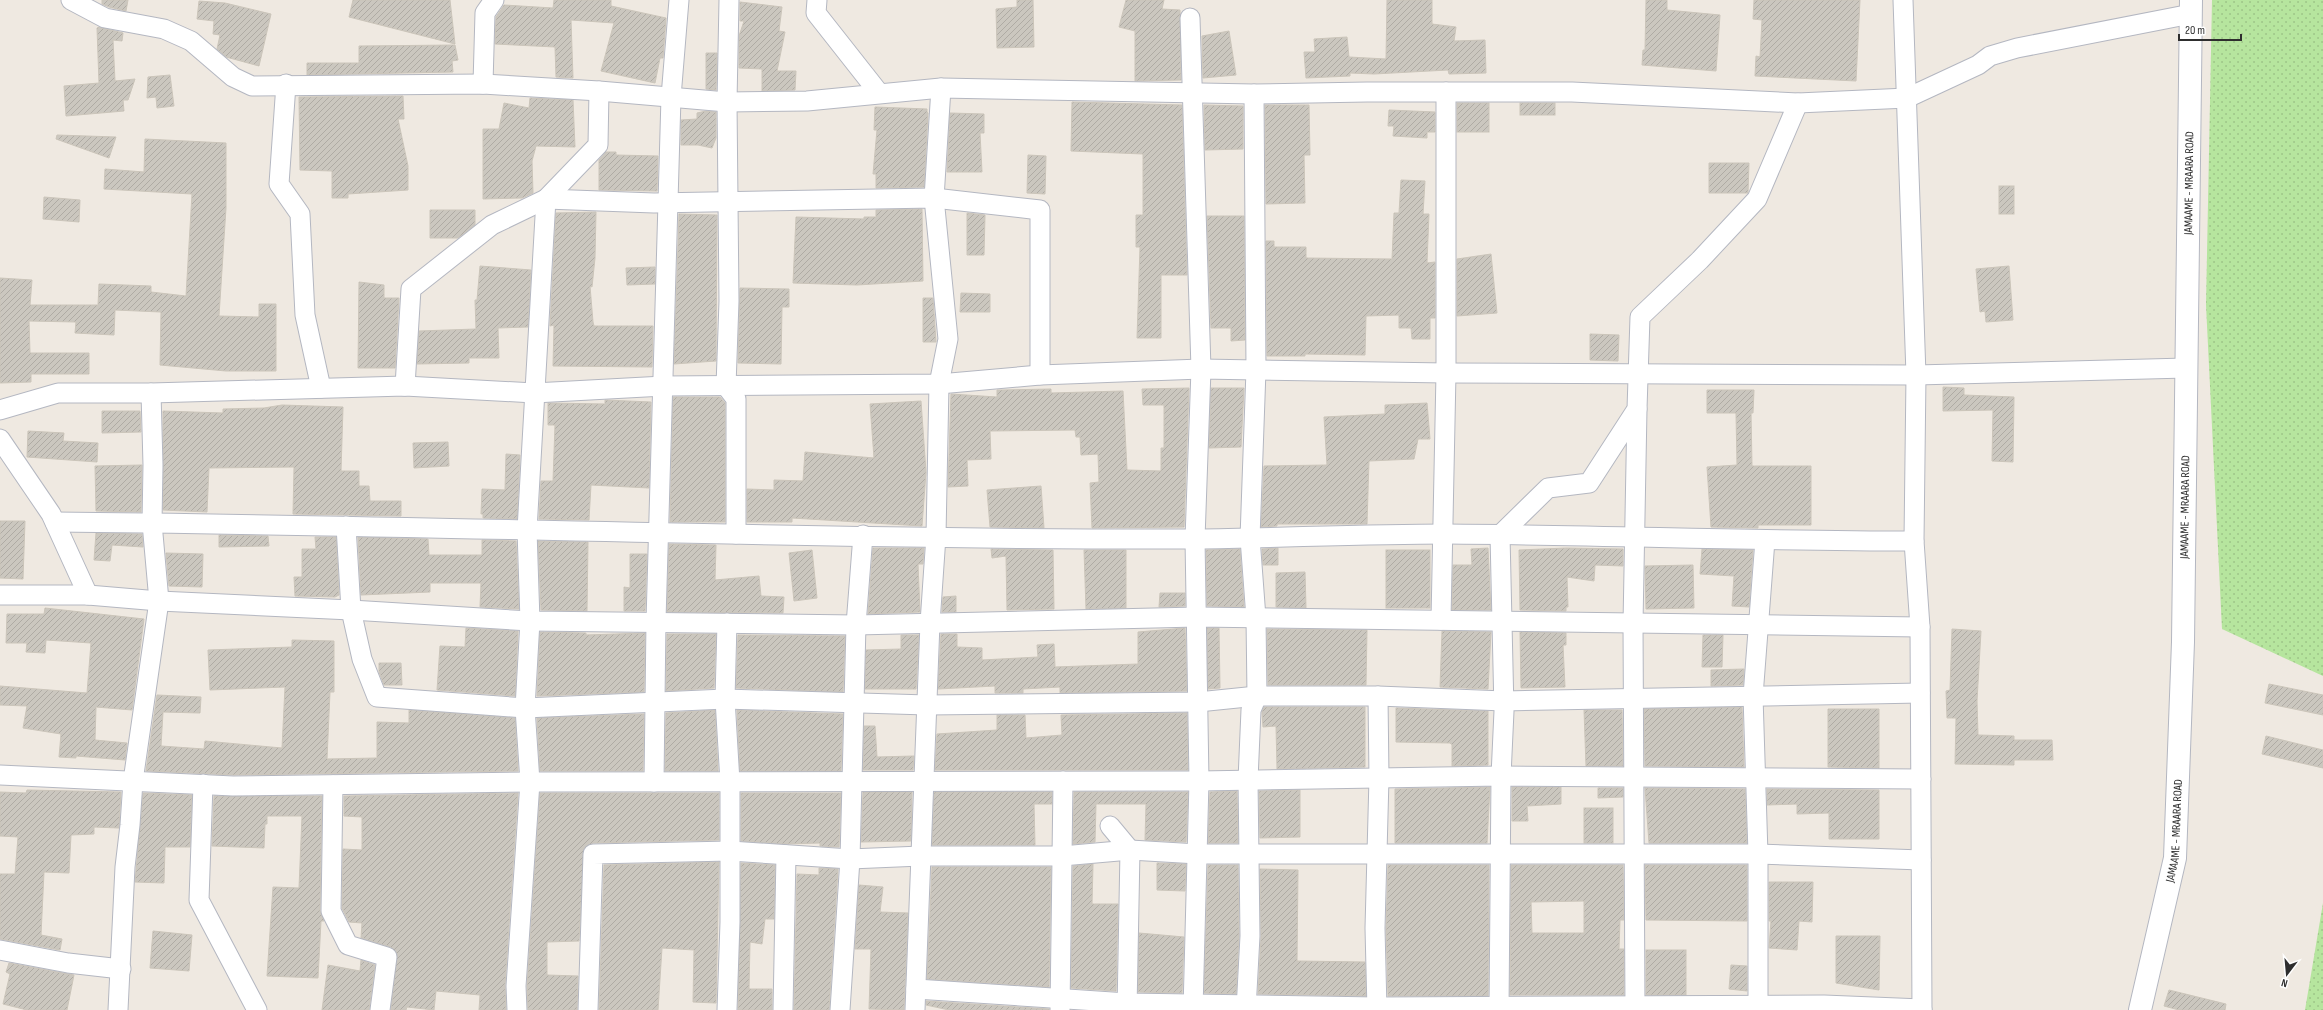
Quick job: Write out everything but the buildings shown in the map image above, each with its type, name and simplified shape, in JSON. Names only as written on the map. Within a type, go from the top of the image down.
[{"type":"street","points":[[71,0],[105,18],[164,29],[184,38],[243,83],[252,86],[286,84],[483,84],[599,91],[727,102],[807,101],[941,88],[1254,94],[1572,92],[1798,102],[1907,98],[1978,65],[1990,56],[2017,48],[2191,7]]},
{"type":"street","points":[[483,84],[485,14],[494,0]]},
{"type":"street","points":[[654,782],[656,621],[664,386],[671,97],[679,0]]},
{"type":"street","points":[[729,0],[727,102],[729,301],[726,386],[736,399],[736,534]]},
{"type":"street","points":[[817,0],[816,13],[879,93]]},
{"type":"street","points":[[916,989],[1060,1005],[1377,1008],[1635,1008],[1824,1005],[1922,1010],[1920,627],[1914,541],[1916,375],[1903,0]]},
{"type":"street","name":"JAMAAME - MRAARA ROAD","points":[[2140,1010],[2175,858],[2183,642],[2191,7]]},
{"type":"street","points":[[1190,18],[1201,369],[1195,539],[1199,781],[1194,1006]]},
{"type":"street","points":[[286,84],[279,184],[300,214],[305,315],[321,388]]},
{"type":"street","points":[[915,1010],[930,623],[936,536],[939,384],[948,339],[934,198],[941,88]]},
{"type":"street","points":[[405,386],[411,289],[492,225],[546,199],[598,145],[599,91]]},
{"type":"street","points":[[1441,620],[1446,373],[1446,92]]},
{"type":"street","points":[[1246,1007],[1250,936],[1248,780],[1251,710],[1257,696],[1256,618],[1250,538],[1256,370],[1254,94]]},
{"type":"street","points":[[1635,1008],[1633,624],[1640,317],[1700,260],[1757,199],[1798,102]]},
{"type":"street","points":[[546,199],[729,202],[934,198],[1040,210],[1040,375]]},
{"type":"street","points":[[516,1010],[516,979],[530,782],[525,708],[530,621],[527,530],[546,199]]},
{"type":"street","points":[[0,410],[58,393],[151,393],[405,386],[534,393],[664,386],[939,384],[1040,375],[1201,369],[1446,373],[1916,375],[2186,368]]},
{"type":"street","points":[[118,1010],[125,867],[133,781],[159,601],[152,523],[153,465],[151,393]]},
{"type":"street","points":[[1499,1008],[1501,776],[1504,701],[1500,535],[1548,488],[1589,483],[1637,410]]},
{"type":"street","points":[[0,440],[55,522],[88,595]]},
{"type":"street","points":[[55,522],[736,534],[1195,539],[1443,534],[1765,540],[1914,541]]},
{"type":"street","points":[[346,526],[351,610],[362,659],[377,697],[525,708],[655,704],[725,699],[927,705],[1198,702],[1257,696],[1378,696],[1504,701],[1920,693]]},
{"type":"street","points":[[840,1010],[850,859],[850,782],[856,625],[863,535]]},
{"type":"street","points":[[1758,1007],[1758,854],[1754,778],[1753,696],[1765,540]]},
{"type":"street","points":[[0,595],[88,595],[159,601],[351,610],[530,621],[656,621],[856,625],[1197,617],[1501,620],[1633,624],[1920,627]]},
{"type":"street","points":[[727,623],[725,699],[730,782],[730,922],[727,1010]]},
{"type":"street","points":[[1377,1008],[1374,928],[1379,778],[1378,696]]},
{"type":"street","points":[[0,775],[203,784],[1199,781],[1501,776],[1921,779]]},
{"type":"street","points":[[1060,1005],[1063,781]]},
{"type":"street","points":[[203,784],[199,900],[257,1010]]},
{"type":"street","points":[[333,784],[331,911],[348,945],[388,957],[380,1010]]},
{"type":"street","points":[[1110,826],[1130,850],[1127,1006]]},
{"type":"street","points":[[588,1010],[593,854],[730,851],[850,859],[921,856],[1062,856],[1130,850],[1198,854],[1758,854],[1921,860]]},
{"type":"street","points":[[783,1010],[786,855]]},
{"type":"street","points":[[0,950],[68,963],[121,969]]},
{"type":"green space","points":[[2212,0],[2323,0],[2323,676],[2222,629],[2206,305]]},
{"type":"green space","points":[[2323,903],[2323,1010],[2305,1010]]}]
